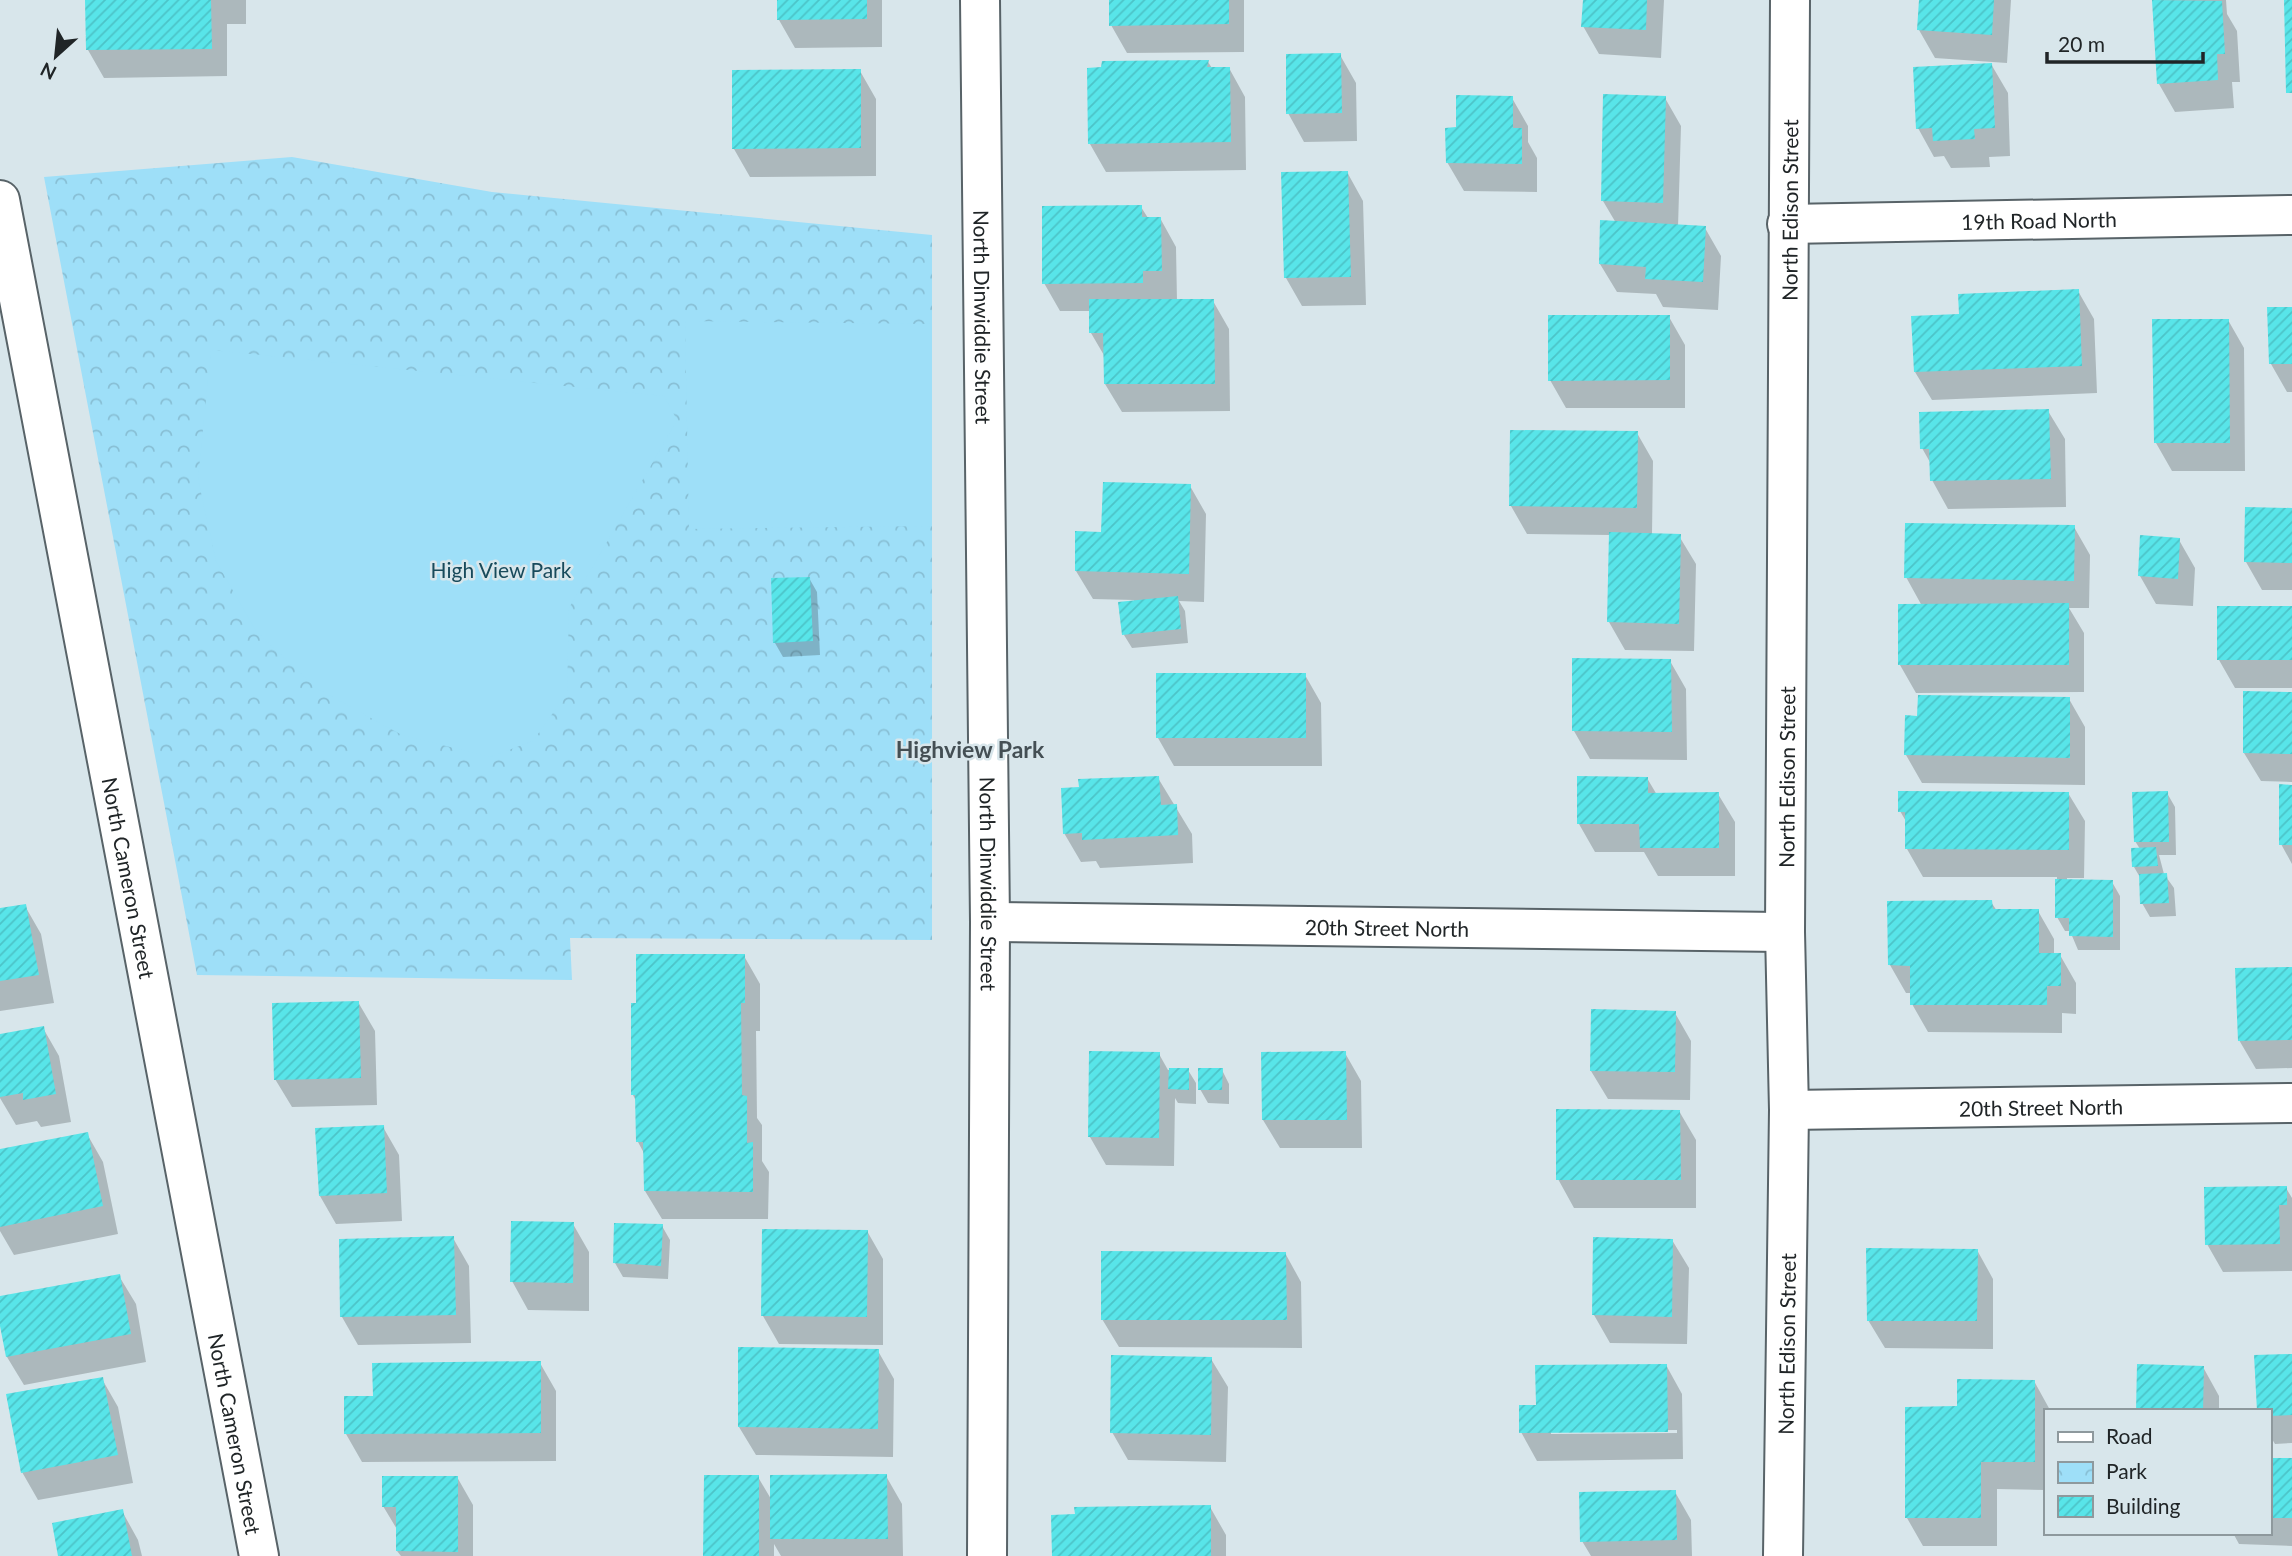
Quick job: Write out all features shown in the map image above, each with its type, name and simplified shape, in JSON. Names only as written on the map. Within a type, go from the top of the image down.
[{"type":"street","name":"North Dinwiddie Street","points":[[980,0],[990,922],[987,1556]]},
{"type":"street","name":"North Edison Street","points":[[1783,1556],[1789,1110],[1785,932],[1790,0]]},
{"type":"street","name":"North Cameron Street","points":[[0,200],[259,1556]]},
{"type":"street","name":"19th Road North","points":[[1787,224],[2292,215]]},
{"type":"street","name":"20th Street North","points":[[990,922],[1785,932]]},
{"type":"street","name":"20th Street North","points":[[1789,1110],[2292,1103]]},
{"type":"green space","name":"High View Park","points":[[292,157],[492,192],[932,235],[932,940],[570,938],[572,980],[197,975],[44,177]]},
{"type":"green space","points":[[685,321],[932,324],[932,526],[689,529]]},
{"type":"green space","points":[[211,350],[664,396],[677,420],[569,608],[567,693],[533,741],[490,757],[402,735],[316,688],[256,631],[216,561],[198,479]]},
{"type":"building","points":[[85,0],[211,0],[212,49],[86,50]]},
{"type":"building","points":[[777,0],[867,0],[867,19],[777,20]]},
{"type":"building","points":[[1109,0],[1229,0],[1229,24],[1109,26]]},
{"type":"building","points":[[1583,0],[1647,0],[1646,30],[1581,27]]},
{"type":"building","points":[[1919,0],[1994,0],[1992,35],[1917,30]]},
{"type":"building","points":[[2152,0],[2222,1],[2225,54],[2217,54],[2218,80],[2157,84]]},
{"type":"building","points":[[2284,0],[2292,0],[2292,93],[2286,93]]},
{"type":"building","points":[[1341,53],[1342,113],[1286,114],[1286,54]]},
{"type":"building","points":[[1209,60],[1207,67],[1230,67],[1231,142],[1088,144],[1087,68],[1101,67],[1102,61]]},
{"type":"building","points":[[1992,63],[1995,128],[1974,129],[1975,139],[1933,141],[1932,128],[1916,129],[1913,67]]},
{"type":"building","points":[[861,69],[861,148],[732,149],[732,70]]},
{"type":"building","points":[[1603,94],[1666,96],[1663,203],[1601,201]]},
{"type":"building","points":[[1456,95],[1513,96],[1513,128],[1522,128],[1522,164],[1446,163],[1445,128],[1456,127]]},
{"type":"building","points":[[1348,171],[1351,277],[1284,278],[1281,172]]},
{"type":"building","points":[[1142,205],[1142,217],[1161,217],[1162,271],[1143,271],[1143,283],[1042,284],[1042,206]]},
{"type":"building","points":[[1600,220],[1706,226],[1703,282],[1645,279],[1646,267],[1599,264]]},
{"type":"building","points":[[2079,289],[2082,366],[1914,372],[1911,316],[1959,314],[1958,294]]},
{"type":"building","points":[[1089,299],[1214,299],[1215,384],[1104,384],[1103,333],[1089,333]]},
{"type":"building","points":[[2267,307],[2292,307],[2292,364],[2269,364]]},
{"type":"building","points":[[1548,315],[1670,315],[1670,380],[1548,381]]},
{"type":"building","points":[[2152,319],[2229,319],[2230,443],[2154,443]]},
{"type":"building","points":[[2049,409],[2051,479],[1930,481],[1929,449],[1920,449],[1919,412]]},
{"type":"building","points":[[1510,430],[1638,431],[1637,508],[1509,506]]},
{"type":"building","points":[[1103,482],[1191,484],[1189,574],[1075,571],[1075,531],[1101,532]]},
{"type":"building","points":[[2245,507],[2292,508],[2292,563],[2244,562]]},
{"type":"building","points":[[1905,523],[2075,525],[2074,581],[1904,578]]},
{"type":"building","points":[[1609,532],[1681,534],[1679,624],[1607,622]]},
{"type":"building","points":[[2140,535],[2180,538],[2178,579],[2138,576]]},
{"type":"building","points":[[810,577],[813,641],[773,643],[771,578]]},
{"type":"building","points":[[1178,596],[1181,629],[1122,635],[1118,602]]},
{"type":"building","points":[[2069,603],[2069,665],[1898,665],[1898,604]]},
{"type":"building","points":[[2217,606],[2292,606],[2292,660],[2217,660]]},
{"type":"building","points":[[1572,658],[1671,659],[1672,732],[1572,731]]},
{"type":"building","points":[[1156,673],[1306,673],[1306,738],[1156,738]]},
{"type":"building","points":[[2243,691],[2292,692],[2292,754],[2243,753]]},
{"type":"building","points":[[1918,695],[2070,697],[2070,758],[1904,755],[1905,715],[1917,716]]},
{"type":"building","points":[[1159,776],[1161,805],[1177,804],[1178,835],[1082,840],[1082,833],[1063,834],[1061,788],[1079,787],[1078,779]]},
{"type":"building","points":[[1577,776],[1648,777],[1648,793],[1719,792],[1719,848],[1640,848],[1639,824],[1577,824]]},
{"type":"building","points":[[2279,784],[2292,785],[2292,845],[2279,845]]},
{"type":"building","points":[[1898,791],[2069,792],[2069,850],[1905,849],[1905,812],[1898,812]]},
{"type":"building","points":[[2168,791],[2169,842],[2134,842],[2132,792]]},
{"type":"building","points":[[2156,847],[2158,866],[2132,867],[2131,848]]},
{"type":"building","points":[[2167,873],[2169,903],[2140,904],[2139,874]]},
{"type":"building","points":[[2055,879],[2113,880],[2113,937],[2069,936],[2069,918],[2055,918]]},
{"type":"building","points":[[1992,900],[1993,909],[2039,909],[2039,953],[2061,953],[2061,986],[2047,986],[2047,1005],[1910,1005],[1910,966],[1888,965],[1887,901]]},
{"type":"building","points":[[26,904],[39,975],[0,981],[0,908]]},
{"type":"building","points":[[636,954],[745,954],[745,1003],[741,1003],[742,1095],[747,1096],[747,1143],[753,1142],[753,1192],[644,1191],[643,1142],[636,1142],[635,1095],[631,1095],[631,1003],[636,1003]]},
{"type":"building","points":[[2292,967],[2292,1040],[2238,1041],[2235,968]]},
{"type":"building","points":[[359,1001],[361,1078],[274,1080],[272,1003]]},
{"type":"building","points":[[1591,1009],[1676,1011],[1675,1072],[1590,1071]]},
{"type":"building","points":[[44,1026],[56,1094],[23,1100],[23,1093],[0,1097],[0,1034]]},
{"type":"building","points":[[1089,1051],[1160,1052],[1159,1138],[1088,1137]]},
{"type":"building","points":[[1346,1051],[1347,1120],[1262,1120],[1261,1052]]},
{"type":"building","points":[[1169,1068],[1189,1068],[1189,1090],[1168,1089]]},
{"type":"building","points":[[1198,1068],[1223,1068],[1222,1090],[1198,1090]]},
{"type":"building","points":[[1556,1109],[1680,1110],[1681,1180],[1556,1180]]},
{"type":"building","points":[[384,1125],[387,1193],[319,1196],[315,1128]]},
{"type":"building","points":[[88,1132],[103,1206],[0,1227],[0,1149]]},
{"type":"building","points":[[2287,1186],[2287,1205],[2279,1205],[2280,1244],[2205,1245],[2204,1187]]},
{"type":"building","points":[[511,1221],[574,1222],[573,1283],[510,1282]]},
{"type":"building","points":[[614,1223],[663,1224],[661,1266],[613,1263]]},
{"type":"building","points":[[762,1229],[868,1230],[867,1317],[761,1316]]},
{"type":"building","points":[[454,1236],[456,1315],[340,1317],[339,1239]]},
{"type":"building","points":[[1593,1237],[1673,1239],[1672,1317],[1592,1315]]},
{"type":"building","points":[[1866,1248],[1978,1249],[1977,1321],[1867,1321]]},
{"type":"building","points":[[1101,1251],[1286,1252],[1287,1320],[1101,1320]]},
{"type":"building","points":[[120,1274],[131,1334],[6,1357],[0,1326],[0,1296]]},
{"type":"building","points":[[738,1347],[879,1349],[878,1429],[738,1427]]},
{"type":"building","points":[[2292,1354],[2292,1415],[2271,1416],[2271,1409],[2257,1409],[2254,1355]]},
{"type":"building","points":[[1111,1355],[1212,1357],[1211,1435],[1110,1433]]},
{"type":"building","points":[[541,1361],[541,1433],[344,1434],[344,1396],[373,1396],[372,1363]]},
{"type":"building","points":[[1667,1364],[1668,1432],[1519,1433],[1519,1405],[1536,1405],[1535,1365]]},
{"type":"building","points":[[2137,1364],[2204,1366],[2203,1409],[2136,1409]]},
{"type":"building","points":[[103,1377],[118,1455],[21,1473],[6,1394]]},
{"type":"building","points":[[1957,1379],[2035,1380],[2035,1462],[1981,1462],[1981,1518],[1905,1518],[1905,1407],[1957,1406]]},
{"type":"building","points":[[2271,1458],[2292,1458],[2292,1518],[2271,1518]]},
{"type":"building","points":[[887,1474],[888,1539],[770,1539],[770,1475]]},
{"type":"building","points":[[704,1475],[759,1475],[759,1556],[703,1556]]},
{"type":"building","points":[[382,1476],[458,1476],[458,1552],[396,1551],[396,1507],[382,1507]]},
{"type":"building","points":[[1676,1490],[1677,1540],[1580,1542],[1579,1492]]},
{"type":"building","points":[[1211,1505],[1211,1556],[1052,1556],[1051,1515],[1075,1514],[1074,1507]]},
{"type":"building","points":[[123,1509],[132,1556],[58,1556],[52,1523]]},
{"type":"district","name":"Highview Park","points":[[970,749]]}]
